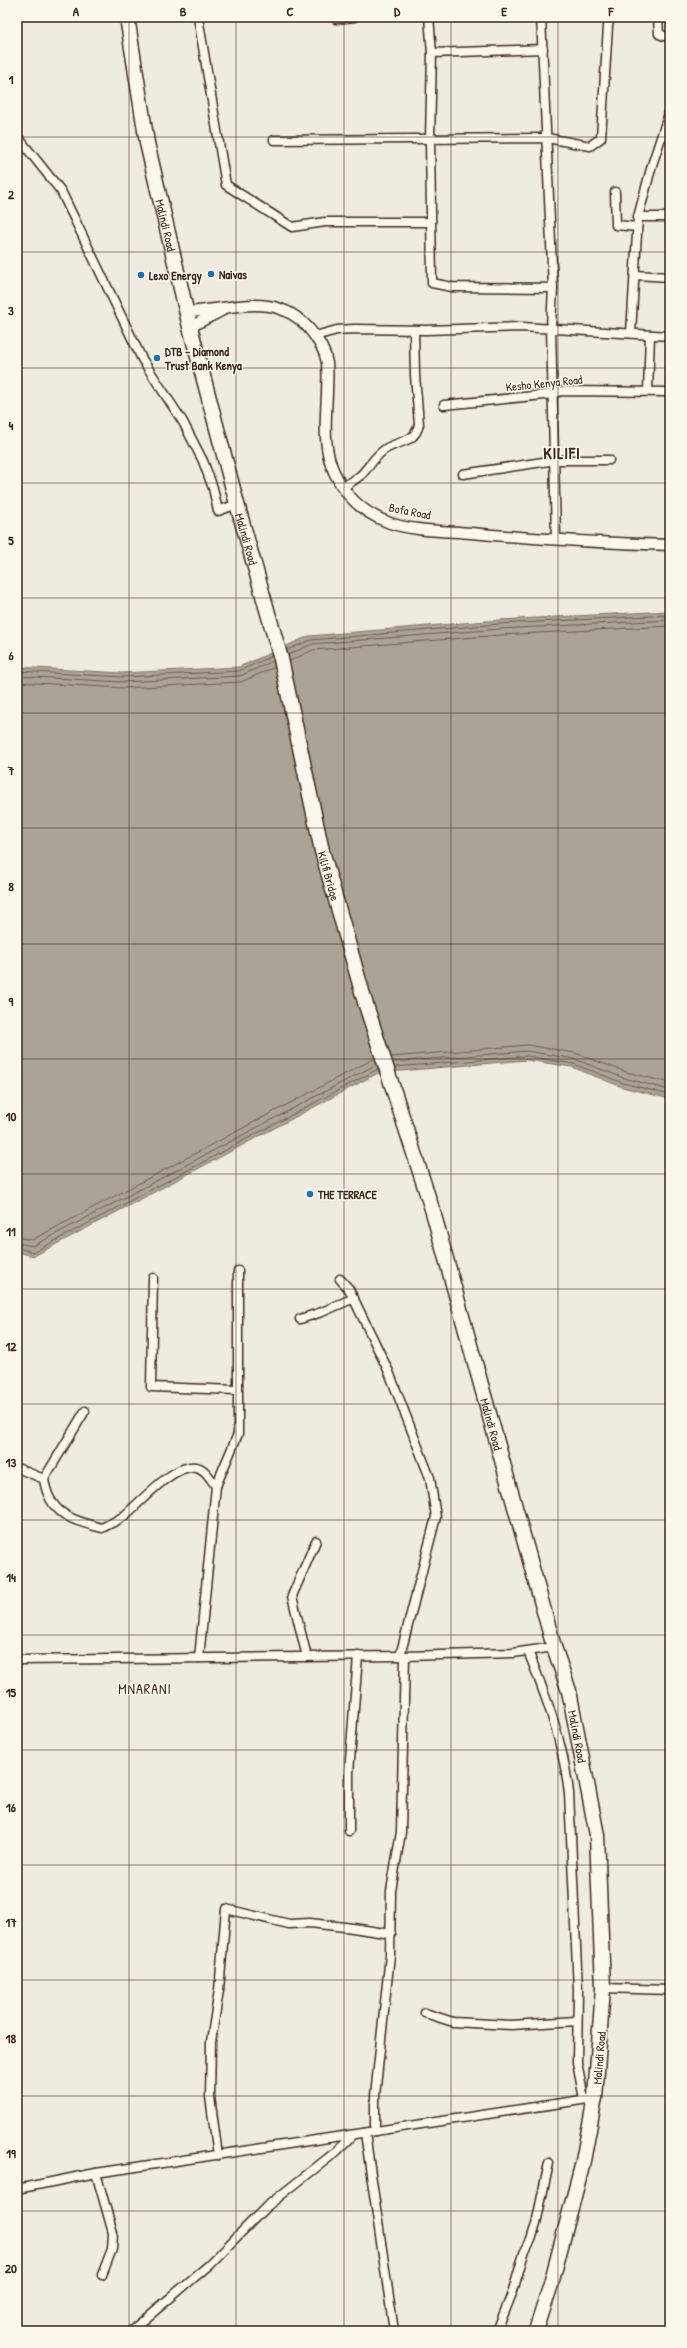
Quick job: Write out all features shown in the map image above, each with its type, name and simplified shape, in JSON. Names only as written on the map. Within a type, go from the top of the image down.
[{"type":"highway","name":"Malindi Road","points":[[126,17],[147,143],[190,327],[262,593]]},
{"type":"highway","name":"Kilifi Bridge","points":[[262,593],[281,659],[322,851],[365,1002],[415,1154]]},
{"type":"highway","name":"Malindi Road","points":[[415,1154],[469,1337],[554,1647],[569,1692],[597,1835],[603,1988],[580,2174],[553,2277],[536,2331]]},
{"type":"street","points":[[198,17],[226,185],[292,227],[325,222],[431,222]]},
{"type":"street","points":[[336,19],[354,17]]},
{"type":"street","points":[[429,17],[432,54],[430,139],[431,282],[434,285],[553,288]]},
{"type":"street","points":[[541,17],[553,288],[551,327],[556,460],[556,539]]},
{"type":"street","points":[[274,140],[547,138],[590,146],[601,138],[608,26],[610,17]]},
{"type":"street","points":[[658,17],[659,34],[670,38]]},
{"type":"street","points":[[432,54],[543,49]]},
{"type":"street","points":[[631,333],[638,218],[652,165],[670,110]]},
{"type":"street","points":[[17,136],[61,191],[136,347],[158,386],[183,422],[203,461],[213,488],[218,511],[237,504]]},
{"type":"street","points":[[615,192],[616,225],[637,227]]},
{"type":"street","points":[[638,218],[670,217]]},
{"type":"street","points":[[634,275],[670,277]]},
{"type":"street","name":"Bofa Road","points":[[187,312],[252,304],[266,304],[281,309],[302,322],[315,336],[325,352],[327,364],[326,438],[327,452],[334,474],[354,502],[376,517],[391,524],[459,532],[670,545]]},
{"type":"street","name":"Bofa Road","points":[[190,327],[226,308]]},
{"type":"street","points":[[315,336],[337,330],[354,328],[414,330],[551,327],[670,336]]},
{"type":"street","points":[[343,487],[360,475],[380,453],[390,446],[411,439],[418,430],[419,419],[415,375],[414,330]]},
{"type":"street","points":[[648,391],[650,335]]},
{"type":"street","name":"Kesho Kenya Road","points":[[444,405],[554,394],[560,391],[670,392]]},
{"type":"street","points":[[463,474],[556,460],[609,460]]},
{"type":"street","points":[[198,1658],[216,1486],[238,1434],[238,1271]]},
{"type":"street","points":[[153,1278],[151,1387],[237,1390]]},
{"type":"street","points":[[340,1279],[354,1298],[389,1372],[430,1478],[436,1517],[402,1656],[401,1832],[391,1890],[391,1934],[388,1980],[375,2096],[375,2131]]},
{"type":"street","points":[[300,1319],[322,1312],[354,1298]]},
{"type":"street","points":[[85,1411],[44,1479],[45,1490],[64,1517],[102,1528],[122,1518],[169,1476],[187,1467],[204,1470],[216,1486]]},
{"type":"street","points":[[17,1468],[44,1479]]},
{"type":"street","points":[[306,1657],[292,1596],[316,1541]]},
{"type":"street","points":[[17,1660],[402,1656],[528,1651],[554,1647]]},
{"type":"street","points":[[17,2189],[96,2173],[589,2099],[577,2063],[578,1990],[569,1793],[565,1763],[550,1706],[528,1651]]},
{"type":"street","points":[[349,1831],[349,1773],[358,1656]]},
{"type":"street","points":[[218,2155],[210,2098],[211,2042],[220,1990],[226,1909],[289,1924],[310,1923],[391,1934]]},
{"type":"street","points":[[603,1988],[670,1990]]},
{"type":"street","points":[[425,2013],[453,2022],[511,2025],[577,2020]]},
{"type":"street","points":[[365,2133],[394,2331]]},
{"type":"street","points":[[131,2331],[209,2265],[266,2207],[337,2151],[352,2135]]},
{"type":"street","points":[[497,2331],[513,2291],[524,2253],[531,2240],[536,2224],[549,2163]]},
{"type":"street","points":[[96,2173],[113,2233],[112,2249],[102,2275]]},
{"type":"water","points":[[670,611],[670,1099],[622,1087],[572,1067],[526,1060],[378,1073],[34,1256],[17,1252],[17,667],[122,673],[239,667],[309,636],[499,620]]},
{"type":"place","name":"Naivas","points":[[211,274]]},
{"type":"place","name":"Lexo Energy","points":[[141,275]]},
{"type":"place","name":"DTB - Diamond Trust Bank Kenya","points":[[157,358]]},
{"type":"place","name":"THE TERRACE","points":[[310,1194]]},
{"type":"district","name":"KILIFI","points":[[562,453]]},
{"type":"district","name":"MNARANI","points":[[145,1688]]}]
